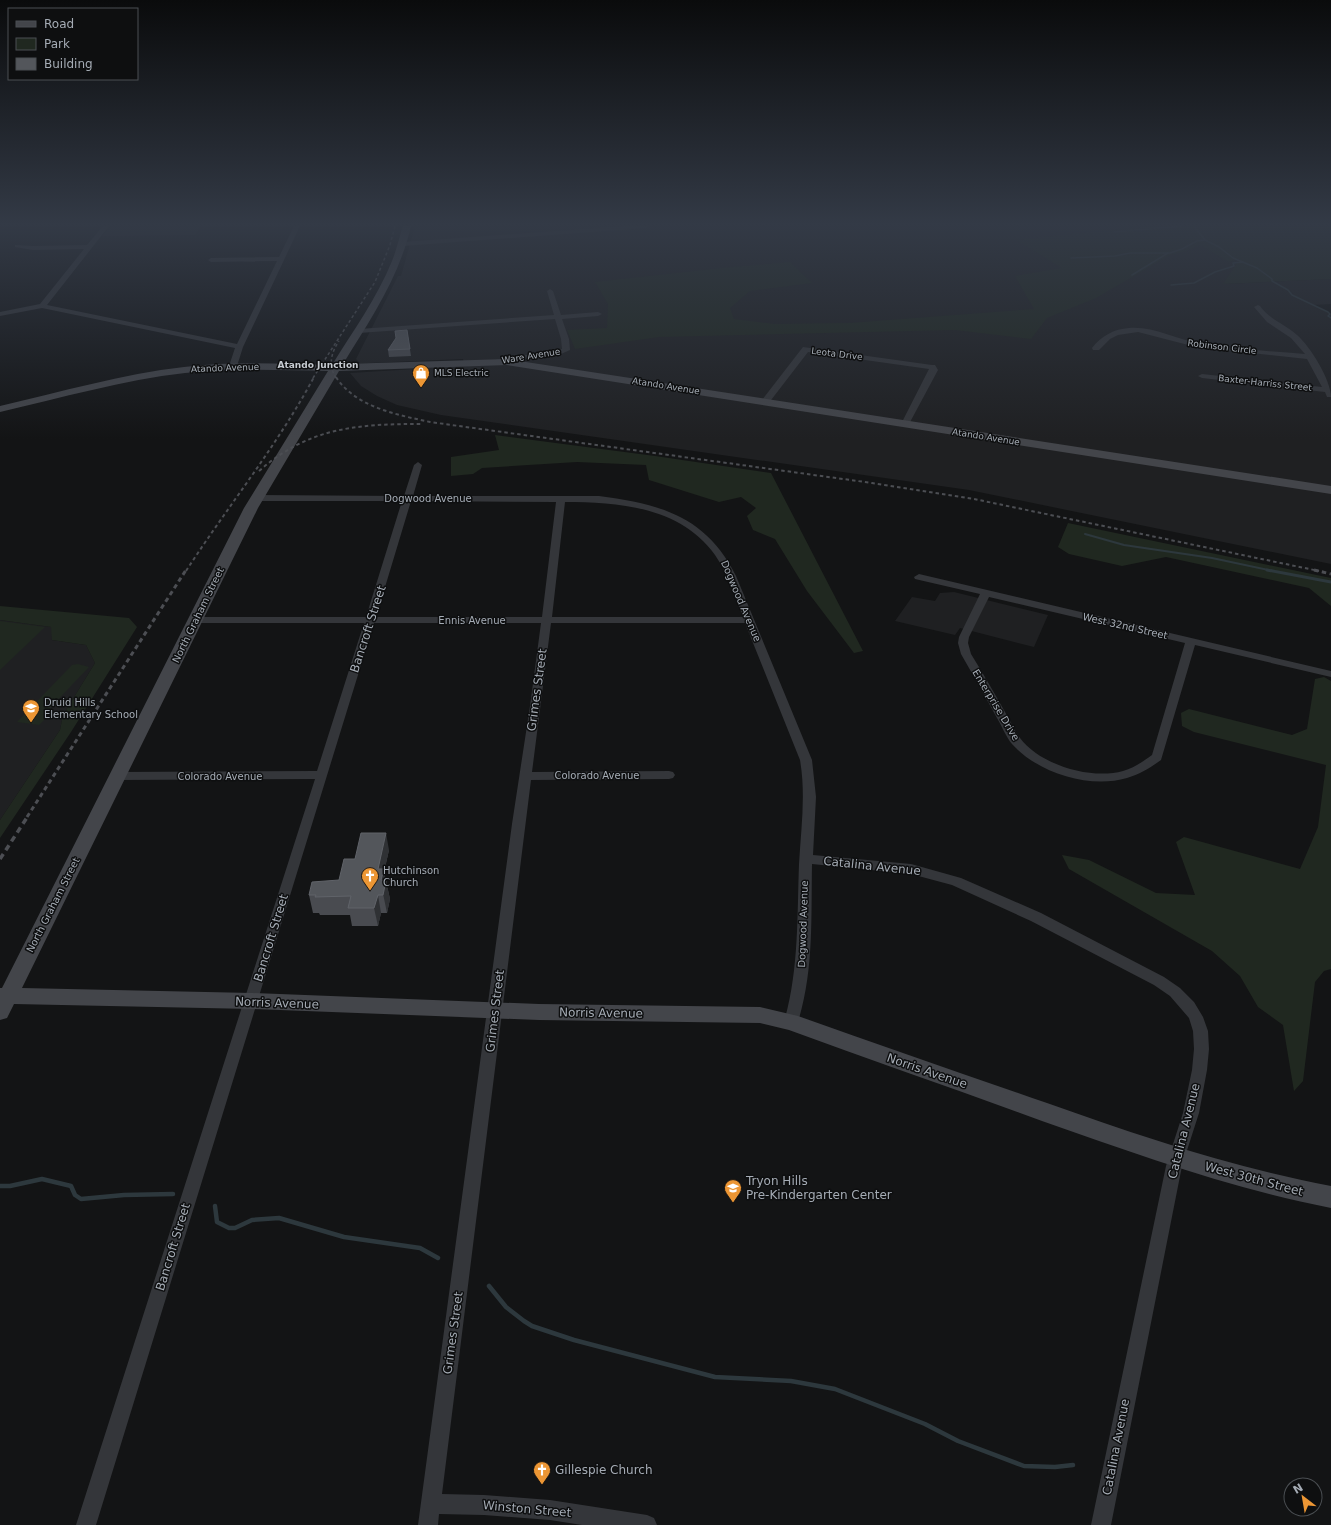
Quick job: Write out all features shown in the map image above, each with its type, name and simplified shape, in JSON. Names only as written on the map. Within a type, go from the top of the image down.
[{"type":"main road","name":"North Graham Street","points":[[3,1001],[118,776],[257,498],[283,451],[359,331],[378,297]]},
{"type":"main road","name":"Atando Avenue","points":[[0,409],[155,374],[233,366],[336,368],[496,362],[518,363],[1331,490]]},
{"type":"main road","name":"Norris Avenue","points":[[3,1001],[252,1001],[495,1011],[750,1014],[791,1022],[898,1061],[1178,1157]]},
{"type":"main road","name":"West 30th Street","points":[[1178,1157],[1272,1186],[1331,1197]]},
{"type":"street","points":[[42,306],[49,297]]},
{"type":"street","points":[[233,366],[239,347],[262,297]]},
{"type":"street","points":[[552,297],[558,317]]},
{"type":"street","points":[[0,314],[42,306],[239,347]]},
{"type":"street","points":[[1258,307],[1262,314],[1270,322],[1294,336],[1309,357],[1329,394]]},
{"type":"street","points":[[359,331],[598,314]]},
{"type":"street","name":"Ware Avenue","points":[[496,362],[566,350],[565,339],[558,317]]},
{"type":"street","name":"Robinson Circle","points":[[1096,348],[1114,333],[1135,330],[1195,344],[1309,357]]},
{"type":"street","name":"Leota Drive","points":[[764,402],[806,350],[934,368],[905,424]]},
{"type":"street","name":"Baxter-Harriss Street","points":[[1202,376],[1329,394]]},
{"type":"street","name":"Bancroft Street","points":[[86,1525],[252,1001],[418,465]]},
{"type":"street","name":"Dogwood Avenue","points":[[257,498],[599,499],[634,503],[670,514],[693,528],[707,539],[725,561],[806,760],[810,784],[802,961],[798,998],[791,1022]]},
{"type":"street","name":"Grimes Street","points":[[428,1525],[561,498]]},
{"type":"street","name":"West 32nd Street","points":[[919,577],[1331,674]]},
{"type":"street","name":"Enterprise Drive","points":[[986,593],[964,637],[963,643],[966,654],[1016,741],[1024,749],[1050,766],[1078,774],[1100,777],[1128,774],[1142,769],[1157,757],[1191,641]]},
{"type":"street","name":"Ennis Avenue","points":[[195,620],[750,620]]},
{"type":"street","name":"Colorado Avenue","points":[[118,776],[322,775]]},
{"type":"street","name":"Colorado Avenue","points":[[526,776],[668,775]]},
{"type":"street","name":"Catalina Avenue","points":[[806,859],[911,869],[956,881],[1036,917],[1156,979],[1183,1000],[1196,1017],[1199,1026],[1200,1038],[1199,1068],[1193,1102],[1178,1157],[1174,1166],[1147,1292],[1101,1525]]},
{"type":"street","name":"Winston Street","points":[[430,1504],[484,1505],[550,1510],[648,1525]]},
{"type":"shaded area","points":[[387,297],[1331,297],[1331,304],[1313,305],[1331,314],[1331,564],[969,490],[441,415],[397,405],[377,396],[361,386],[350,373],[464,366],[463,359],[360,363],[356,359]]},
{"type":"shaded area","points":[[954,592],[1048,615],[1034,647],[960,628],[955,635],[895,621],[912,597],[935,601],[940,593]]},
{"type":"shaded area","name":"Druid Hills Elementary School","points":[[0,620],[52,627],[52,640],[86,645],[95,663],[63,715],[60,730],[0,820]]},
{"type":"green space","points":[[604,297],[743,297],[730,308],[734,319],[775,324],[849,323],[1034,309],[1027,297],[1097,297],[1047,318],[1031,339],[955,330],[659,337],[575,349],[567,330],[607,328],[608,304]]},
{"type":"green space","points":[[495,435],[771,473],[863,651],[854,653],[807,591],[775,539],[753,530],[747,516],[756,508],[741,497],[719,502],[649,480],[646,465],[577,462],[482,468],[473,474],[451,476],[451,457],[499,450]]},
{"type":"green space","points":[[1068,523],[1331,578],[1331,606],[1309,588],[1166,557],[1122,566],[1069,554],[1058,547]]},
{"type":"green space","points":[[0,606],[129,618],[137,627],[71,732],[0,838],[0,820],[60,730],[63,715],[95,663],[86,645],[52,640],[51,627],[0,620]]},
{"type":"green space","points":[[0,621],[45,627],[0,670]]},
{"type":"green space","points":[[78,664],[89,667],[50,708],[51,713],[39,725],[17,722],[72,665]]},
{"type":"green space","points":[[1324,677],[1331,681],[1331,969],[1324,971],[1315,982],[1303,1081],[1294,1091],[1283,1025],[1258,1007],[1240,976],[1212,951],[1069,869],[1062,855],[1089,860],[1156,893],[1195,895],[1176,842],[1184,837],[1300,869],[1318,827],[1326,765],[1194,732],[1182,726],[1181,713],[1189,709],[1292,735],[1307,729],[1315,679]]},
{"type":"building","points":[[407,330],[410,349],[388,350],[396,338],[395,331]]},
{"type":"building","points":[[361,833],[386,833],[378,869],[384,869],[381,880],[386,881],[383,895],[378,895],[374,908],[348,908],[351,896],[315,897],[316,895],[309,895],[312,882],[339,880],[344,859],[355,859]]},
{"type":"waterway","points":[[1297,297],[1328,312],[1330,314],[1328,316],[1331,318]]},
{"type":"waterway","points":[[1085,534],[1124,545],[1212,558],[1273,571]]},
{"type":"waterway","points":[[1267,570],[1331,582]]},
{"type":"waterway","points":[[0,1186],[10,1186],[42,1179],[71,1186],[75,1195],[81,1199],[124,1195],[173,1194]]},
{"type":"waterway","points":[[215,1206],[217,1222],[229,1228],[235,1228],[252,1220],[279,1218],[344,1237],[420,1248],[438,1258]]},
{"type":"waterway","points":[[489,1286],[506,1307],[524,1321],[532,1326],[574,1340],[715,1377],[791,1381],[835,1389],[925,1424],[958,1441],[1024,1466],[1055,1467],[1073,1465]]},
{"type":"railway","points":[[313,378],[365,297]]},
{"type":"railway","points":[[336,378],[331,364],[332,355],[339,341]]},
{"type":"railway","points":[[186,571],[268,452],[314,377]]},
{"type":"railway","points":[[336,377],[354,396],[366,403],[391,413],[430,422],[872,483],[974,499],[1319,571]]},
{"type":"railway","points":[[259,471],[278,456],[297,445],[335,431],[377,425],[422,424]]},
{"type":"railway","points":[[27,817],[186,570]]},
{"type":"railway","points":[[1314,570],[1331,574]]},
{"type":"railway","points":[[0,859],[28,816]]},
{"type":"place","name":"MLS Electric","points":[[421,388]]},
{"type":"place","name":"Druid Hills Elementary School","points":[[31,723]]},
{"type":"place","name":"Hutchinson Church","points":[[370,891]]},
{"type":"place","name":"Tryon Hills Pre-Kindergarten Center","points":[[733,1203]]},
{"type":"place","name":"Gillespie Church","points":[[542,1485]]},
{"type":"district","name":"Atando Junction","points":[[318,365]]}]
